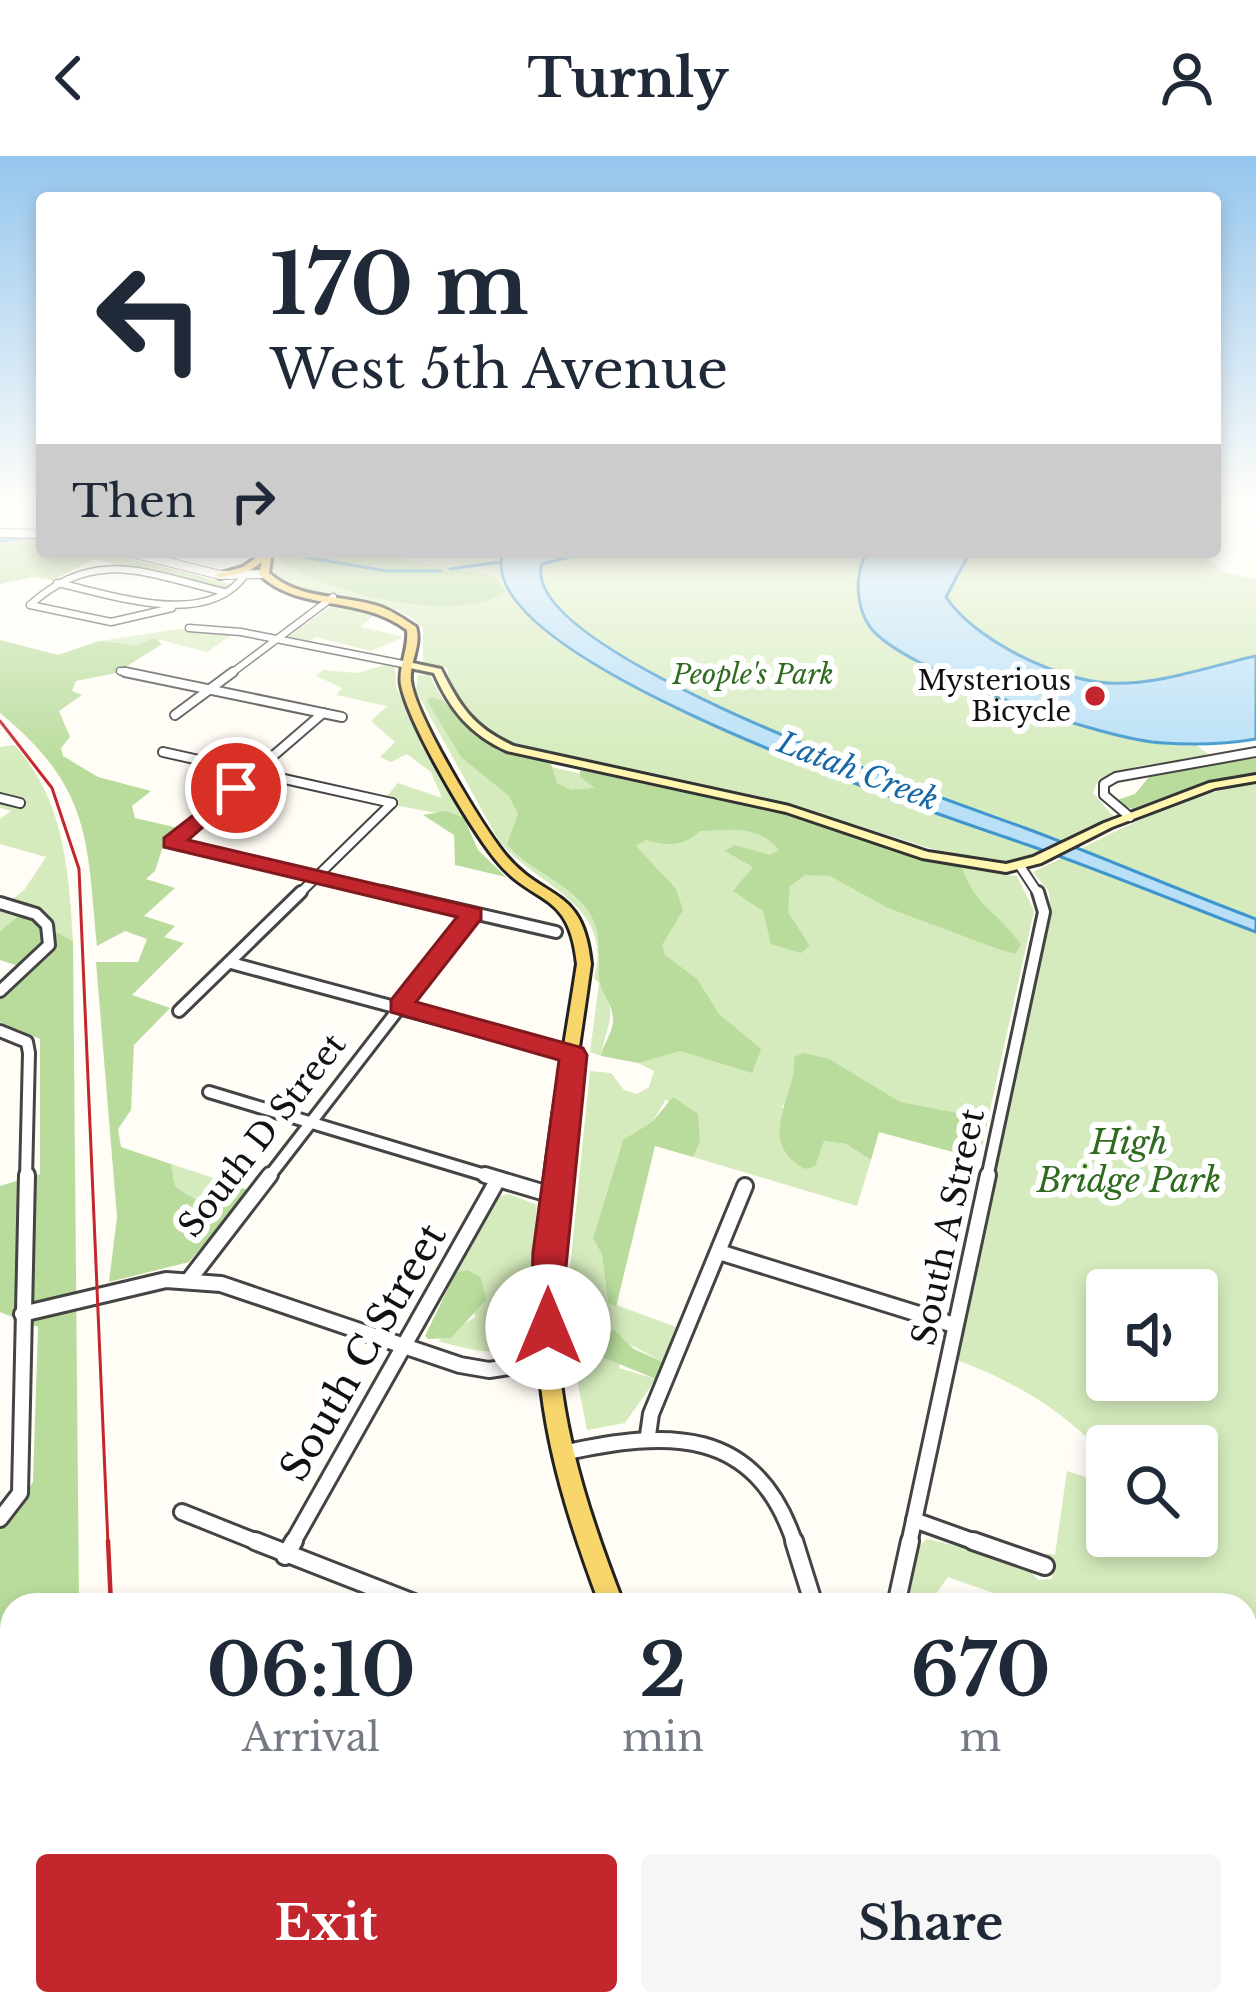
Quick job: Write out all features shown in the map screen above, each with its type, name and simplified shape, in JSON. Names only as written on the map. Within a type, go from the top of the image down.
[{"type":"main road","points":[[294,590],[370,604],[403,620],[415,639],[406,690],[480,830],[503,862],[565,905],[581,930],[584,964],[546,1293],[548,1361],[563,1453],[586,1539],[607,1593]]},
{"type":"main road","points":[[407,665],[441,673],[454,709],[489,740],[511,749],[789,809],[943,859],[1020,866],[1213,785],[1256,778]]},
{"type":"street","points":[[49,590],[30,605],[111,622],[230,590]]},
{"type":"street","points":[[90,590],[176,607]]},
{"type":"street","points":[[214,590],[224,592]]},
{"type":"street","points":[[175,715],[333,597]]},
{"type":"street","points":[[189,628],[407,665]]},
{"type":"street","points":[[120,671],[342,717]]},
{"type":"street","points":[[323,713],[172,843],[556,932]]},
{"type":"street","points":[[163,752],[392,803],[178,1011]]},
{"type":"street","points":[[1130,817],[1104,795],[1104,784],[1116,777],[1256,752]]},
{"type":"street","points":[[0,798],[20,803]]},
{"type":"street","name":"South A Street","points":[[899,1593],[1044,912],[1038,890],[1020,866]]},
{"type":"street","points":[[0,903],[42,916],[51,929],[49,945],[0,991]]},
{"type":"street","name":"South D Street","points":[[189,1280],[472,914]]},
{"type":"street","points":[[232,963],[573,1055]]},
{"type":"street","points":[[0,1031],[27,1042],[29,1053],[20,1493],[0,1519]]},
{"type":"street","points":[[209,1092],[555,1196]]},
{"type":"street","name":"South C Street","points":[[286,1556],[497,1181]]},
{"type":"street","points":[[648,1435],[651,1414],[745,1186]]},
{"type":"street","points":[[719,1252],[954,1325]]},
{"type":"street","points":[[22,1314],[189,1280],[221,1284],[405,1347],[489,1370],[548,1361]]},
{"type":"street","points":[[563,1453],[648,1435],[717,1451],[760,1478],[780,1508],[810,1593]]},
{"type":"street","points":[[182,1512],[386,1593]]},
{"type":"street","points":[[914,1520],[1045,1566]]},
{"type":"green space","name":"People's Park","points":[[307,590],[877,590],[1162,743],[1192,742],[1212,757],[1138,766],[1099,779],[1093,793],[1113,816],[1047,850],[1008,862],[962,858],[813,812],[532,752],[493,739],[452,697],[447,668],[423,662],[423,628],[386,606]]},
{"type":"green space","points":[[343,590],[506,591],[457,606]]},
{"type":"green space","points":[[950,590],[1256,590],[1256,656],[1145,681],[1087,680],[1018,655],[976,628],[946,597]]},
{"type":"green space","points":[[337,602],[378,611],[361,627],[403,637],[371,651],[316,637],[308,642],[287,637]]},
{"type":"green space","points":[[180,629],[234,633],[207,652],[161,640],[137,645],[99,641]]},
{"type":"green space","points":[[155,638],[162,644],[116,673],[76,681],[72,691],[82,695],[59,711],[70,737],[61,748],[63,756],[98,777],[151,791],[132,806],[135,818],[183,829],[163,846],[155,871],[146,879],[175,888],[144,916],[175,926],[164,937],[184,943],[132,995],[170,1008],[134,1045],[131,1110],[118,1129],[121,1147],[171,1164],[175,1186],[200,1200],[213,1200],[238,1186],[250,1191],[189,1262],[109,1282],[117,1217],[96,962],[138,962],[147,939],[125,931],[97,946],[86,844],[68,791],[52,765],[0,713],[0,640],[58,655],[99,641],[137,645]]},
{"type":"green space","points":[[395,667],[396,687],[464,818],[394,805],[397,800],[386,797],[398,783],[442,798],[431,772],[407,754],[391,762],[380,757],[395,742],[371,721],[387,706],[336,695],[342,688],[316,676],[323,670],[356,673]]},
{"type":"green space","points":[[418,675],[430,675],[447,705],[470,731],[515,755],[575,772],[732,800],[945,861],[1017,876],[1034,911],[979,1159],[781,1105],[818,1145],[823,1141],[846,1144],[871,1160],[857,1206],[693,1157],[700,1142],[666,1099],[653,1121],[623,1140],[593,1238],[602,1255],[608,1302],[676,1327],[663,1362],[623,1341],[619,1368],[656,1379],[625,1423],[587,1430],[571,1348],[569,1278],[590,1071],[611,1073],[624,1090],[637,1094],[649,1087],[654,1071],[638,1063],[679,1050],[602,988],[610,1006],[609,1022],[601,1056],[590,1052],[599,983],[594,978],[598,953],[593,932],[569,899],[499,841],[416,691]]},
{"type":"green space","points":[[431,697],[442,700],[487,743],[551,764],[557,783],[571,790],[595,788],[580,777],[580,770],[812,821],[962,868],[974,892],[1021,945],[1015,954],[998,949],[888,908],[830,876],[805,875],[790,886],[788,912],[810,946],[801,953],[771,944],[763,911],[733,891],[753,867],[725,851],[734,845],[770,855],[779,850],[771,842],[753,832],[733,830],[700,831],[675,844],[646,840],[636,846],[676,889],[683,910],[662,945],[665,955],[697,979],[719,1014],[761,1049],[752,1073],[680,1051],[638,1063],[601,1056],[613,1016],[600,983],[593,919],[571,893],[507,844],[518,814],[509,796],[461,757],[427,701]]},
{"type":"green space","points":[[14,745],[31,766],[54,812],[66,862],[73,941],[23,913],[0,931],[0,910],[25,889],[46,857],[0,844],[0,819],[11,811],[0,808],[0,747]]},
{"type":"green space","points":[[1256,758],[1256,774],[1197,785],[1132,809],[1114,801],[1135,794],[1153,772]]},
{"type":"green space","name":"High Bridge Park","points":[[1256,783],[1256,1593],[993,1593],[948,1577],[937,1593],[910,1593],[919,1546],[927,1539],[1023,1562],[1038,1580],[1052,1579],[1055,1562],[1045,1553],[1055,1555],[1067,1471],[1086,1477],[1086,1557],[1218,1557],[1218,1425],[1086,1425],[1086,1437],[1019,1388],[957,1360],[1051,908],[1049,892],[1033,872],[1197,797]]},
{"type":"green space","points":[[446,811],[464,818],[478,850],[506,877],[455,865],[454,835],[423,815]]},
{"type":"green space","points":[[22,913],[73,941],[79,1593],[0,1593],[0,1530],[33,1482],[38,1327],[0,1312],[0,1186],[40,1174],[40,1039],[0,1022],[0,997],[31,970],[0,960],[0,931]]},
{"type":"green space","points":[[804,1053],[829,1059],[900,1102],[988,1119],[979,1159],[879,1132],[871,1160],[846,1144],[824,1141],[815,1166],[805,1169],[782,1145],[780,1131],[794,1057]]},
{"type":"green space","points":[[673,1097],[698,1114],[700,1142],[693,1157],[655,1146],[616,1307],[608,1302],[602,1255],[593,1238],[623,1140],[653,1121]]},
{"type":"green space","points":[[171,1164],[238,1186],[213,1200],[200,1200],[175,1186]]},
{"type":"green space","points":[[509,1194],[537,1205],[526,1340],[496,1351],[438,1341],[475,1317],[468,1270],[456,1272],[494,1197]]},
{"type":"green space","points":[[468,1270],[481,1278],[486,1300],[451,1338],[428,1339],[425,1336],[456,1272]]},
{"type":"green space","points":[[613,1329],[634,1349],[663,1362],[656,1379],[597,1355],[594,1348]]},
{"type":"water","name":"Latah Creek","points":[[511,590],[549,590],[552,600],[596,639],[664,680],[834,757],[1256,919],[1256,932],[720,728],[631,685],[558,640]]},
{"type":"water","points":[[950,590],[946,597],[959,613],[996,642],[1041,666],[1088,680],[1145,681],[1256,656],[1256,739],[1198,744],[1136,739],[1008,701],[889,645],[870,627],[858,592]]},
{"type":"railway","points":[[0,721],[52,788],[79,869],[108,1544]]},
{"type":"railway","points":[[108,1541],[110,1593]]},
{"type":"place","name":"Mysterious Bicycle","points":[[1095,696]]},
{"type":"route","points":[[236,788],[172,843],[472,914],[400,1006],[573,1055],[548,1252],[548,1327]]}]
